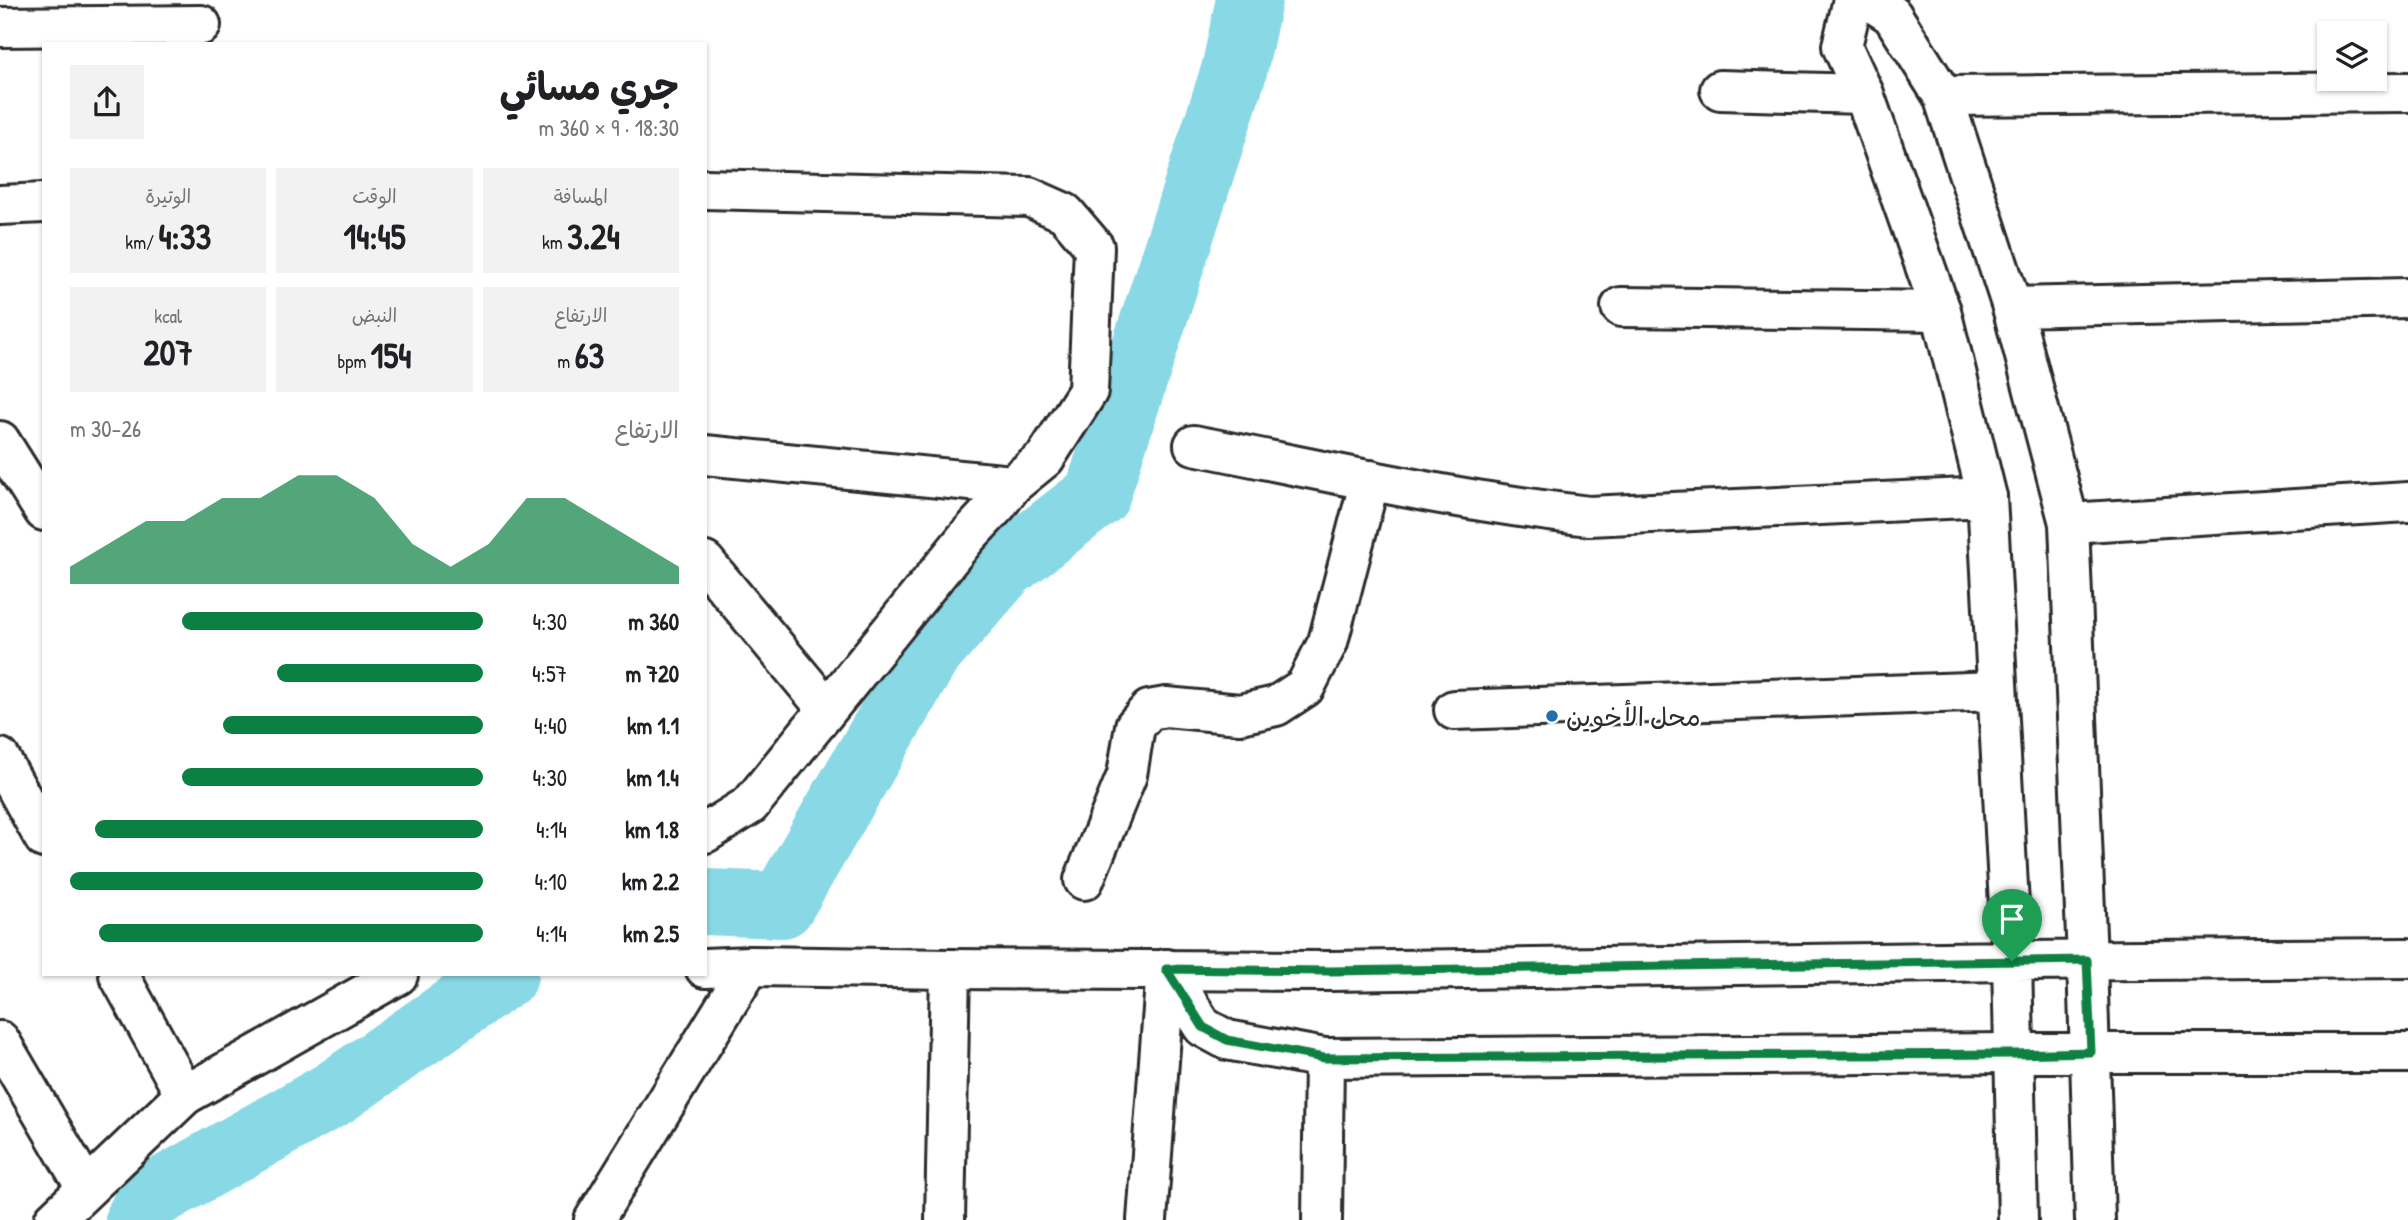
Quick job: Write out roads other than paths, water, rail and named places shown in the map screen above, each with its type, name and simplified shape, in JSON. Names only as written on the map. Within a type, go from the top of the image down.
[{"type":"street","points":[[1853,0],[1842,46],[1864,94],[1941,311],[1987,497],[2012,961],[2018,1220]]},
{"type":"street","points":[[1869,0],[1892,15],[1943,96],[2012,307],[2069,523],[2091,1052],[2095,1220]]},
{"type":"street","points":[[0,27],[201,23]]},
{"type":"street","points":[[1720,90],[1864,94]]},
{"type":"street","points":[[1943,96],[2408,92]]},
{"type":"street","points":[[707,189],[1029,197],[1066,213],[1094,247],[1088,391],[1045,458],[1012,485],[967,537],[750,806],[707,832]]},
{"type":"street","points":[[0,205],[42,203]]},
{"type":"street","points":[[2012,307],[2408,298]]},
{"type":"street","points":[[1621,307],[1941,311]]},
{"type":"street","points":[[0,441],[42,507]]},
{"type":"street","points":[[1194,445],[1370,480],[1543,511],[1589,516],[1987,497]]},
{"type":"street","points":[[707,456],[1012,485]]},
{"type":"street","points":[[1084,880],[1127,775],[1135,726],[1149,710],[1166,707],[1240,714],[1276,706],[1305,687],[1328,642],[1370,480]]},
{"type":"street","points":[[2069,523],[2408,502]]},
{"type":"street","points":[[707,564],[827,709]]},
{"type":"street","points":[[1454,710],[1997,691]]},
{"type":"street","points":[[0,758],[42,834]]},
{"type":"street","points":[[707,968],[750,966],[1330,971],[2408,958]]},
{"type":"street","points":[[594,1220],[750,966]]},
{"type":"street","points":[[945,1220],[950,969]]},
{"type":"street","points":[[1166,969],[1203,1027],[1227,1040],[1324,1058],[2091,1052],[2408,1053]]},
{"type":"street","points":[[1147,1220],[1166,969]]},
{"type":"street","points":[[120,976],[185,1095]]},
{"type":"street","points":[[54,1220],[185,1095],[344,988],[394,976]]},
{"type":"street","points":[[0,1041],[86,1188]]},
{"type":"street","points":[[1322,1220],[1324,1058]]},
{"type":"waterway","points":[[707,902],[782,905],[928,654],[1004,567],[1097,495],[1234,71],[1249,0]]},
{"type":"waterway","points":[[138,1220],[149,1198],[333,1094],[504,976]]},
{"type":"place","name":"محل الأخوين","points":[[1552,716]]}]
